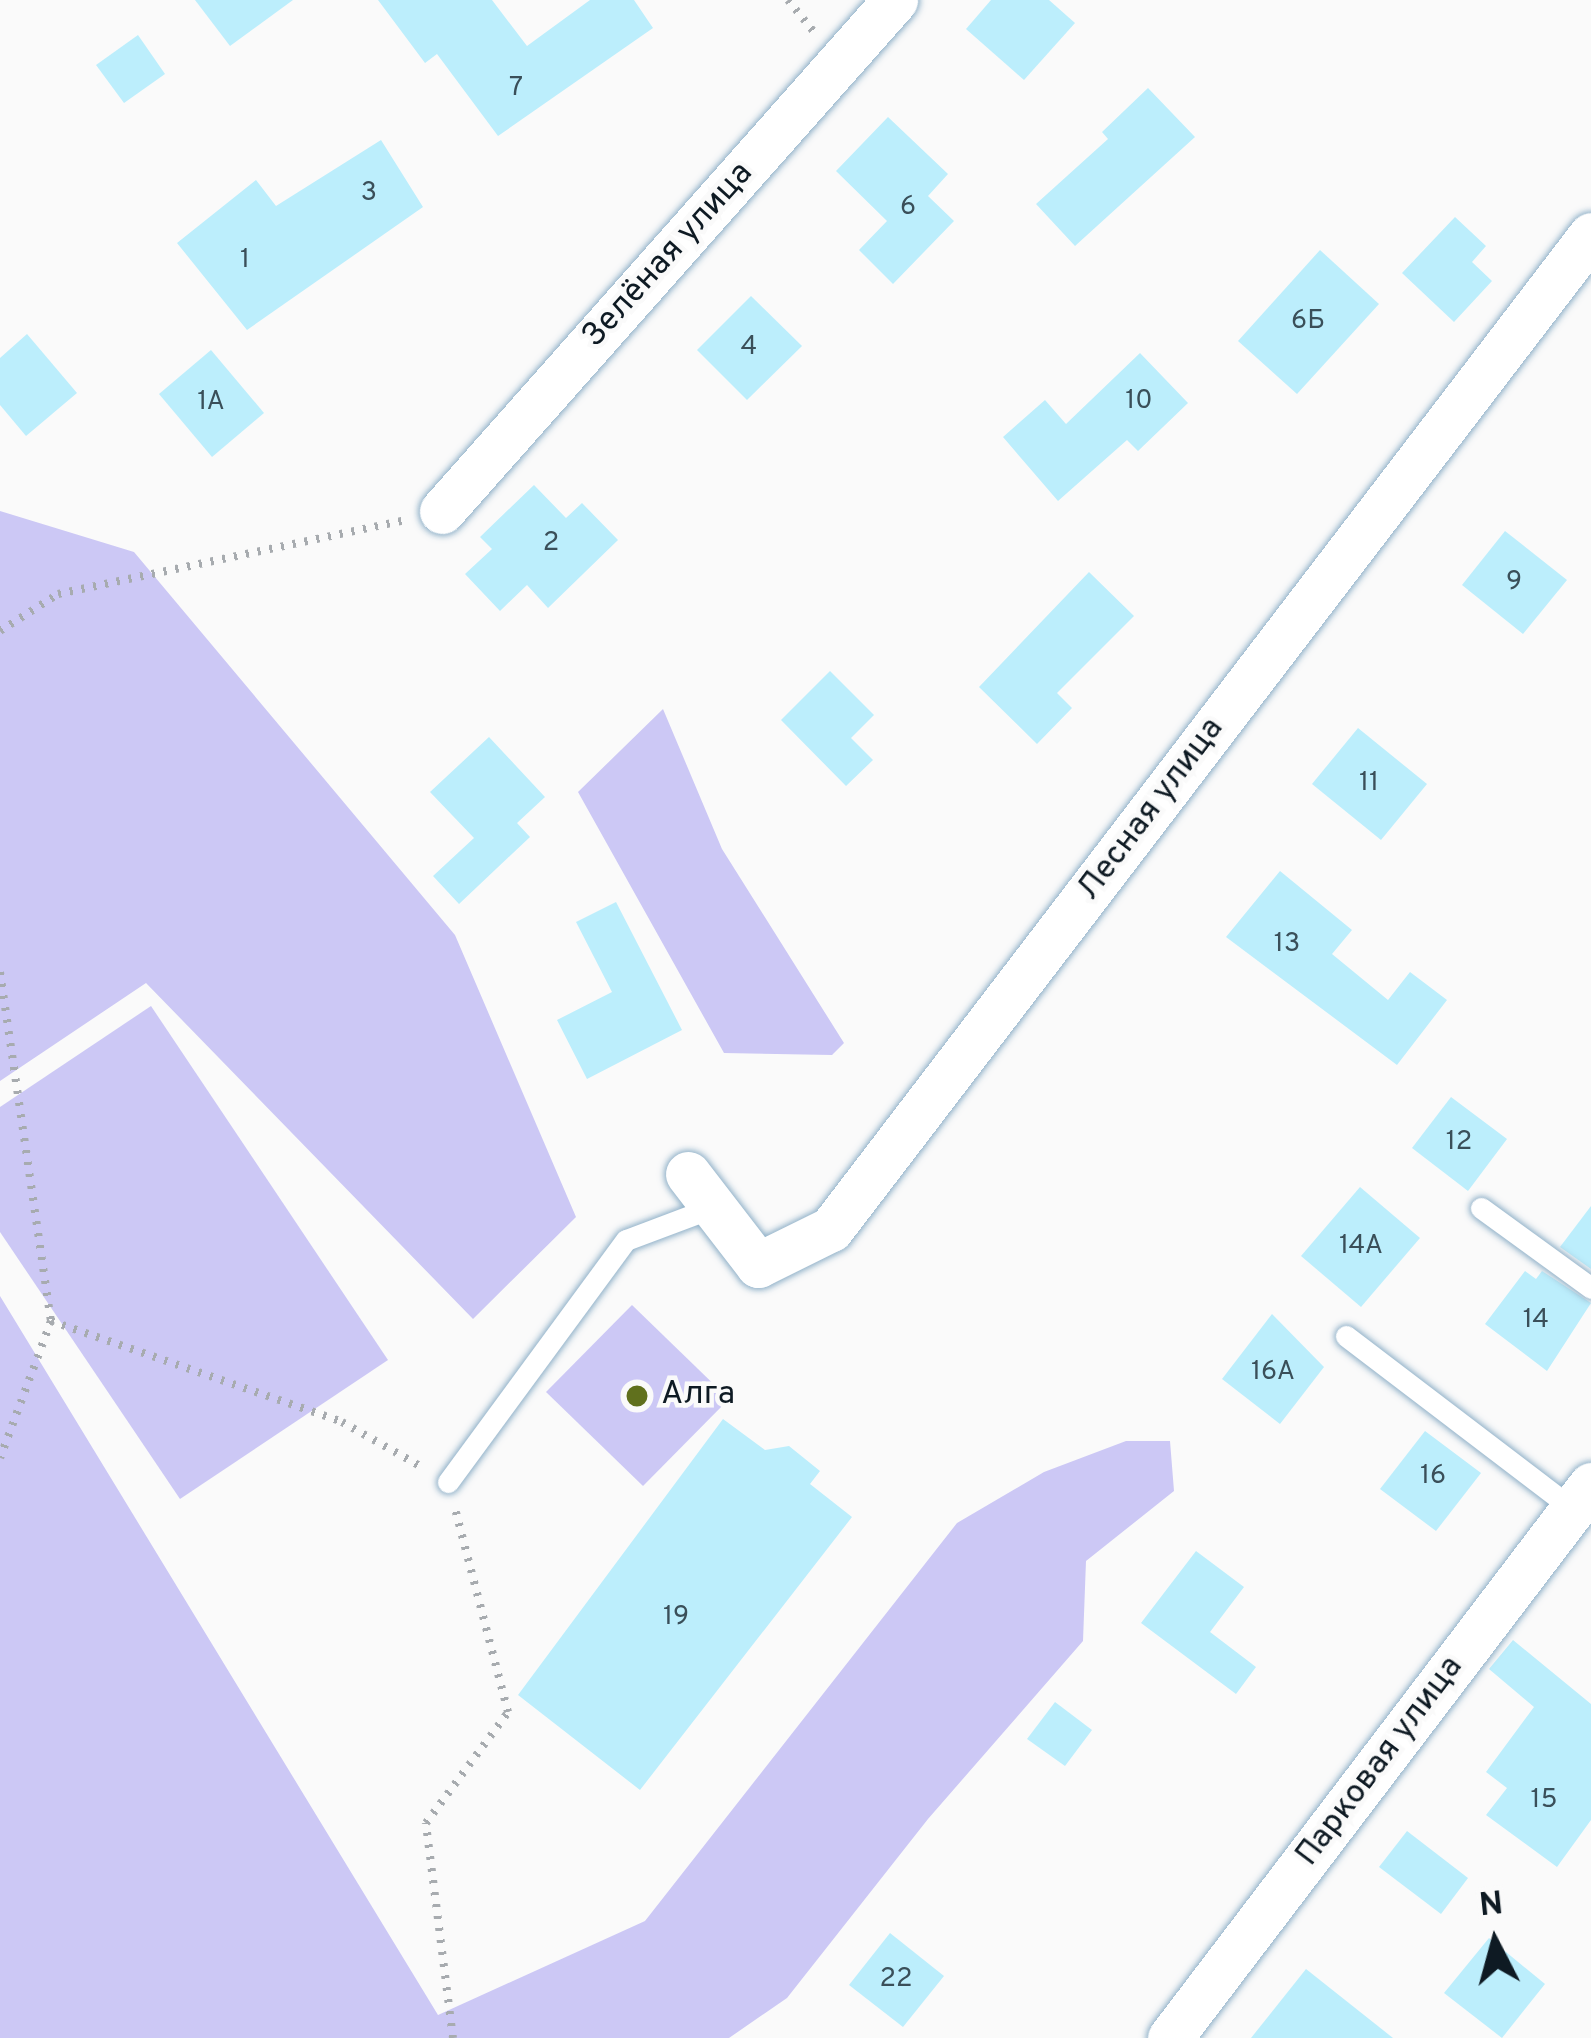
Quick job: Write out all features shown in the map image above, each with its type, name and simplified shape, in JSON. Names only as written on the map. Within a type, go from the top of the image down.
[{"type":"street","name":"Зелёная улица","points":[[442,511],[896,0]]},
{"type":"street","name":"Лесная улица","points":[[701,1190],[758,1265],[831,1229],[1591,235]]},
{"type":"street","name":"Парковая улица","points":[[1170,2038],[1582,1497]]},
{"type":"lane","points":[[448,1482],[626,1240],[701,1190]]},
{"type":"lane","points":[[1481,1208],[1591,1288]]},
{"type":"lane","points":[[1346,1336],[1582,1497]]},
{"type":"path","points":[[0,632],[58,594],[442,511]]},
{"type":"path","points":[[0,972],[51,1321],[0,1458]]},
{"type":"path","points":[[51,1321],[342,1422],[448,1482],[508,1712],[426,1823],[453,2038]]},
{"type":"shaded area","points":[[0,511],[134,552],[455,935],[576,1217],[473,1319],[146,983],[0,1081]]},
{"type":"shaded area","points":[[663,709],[722,849],[844,1043],[832,1055],[724,1053],[578,792]]},
{"type":"shaded area","points":[[151,1006],[388,1360],[180,1499],[0,1232],[0,1107]]},
{"type":"shaded area","points":[[0,1296],[438,2015],[645,1921],[957,1523],[1044,1472],[1126,1441],[1170,1441],[1174,1491],[1086,1561],[1083,1641],[928,1819],[787,1998],[729,2038],[0,2038]]},
{"type":"shaded area","name":"Алга","points":[[632,1305],[729,1399],[643,1486],[546,1392]]},
{"type":"building","points":[[195,0],[293,0],[230,46]]},
{"type":"building","points":[[378,0],[492,0],[527,46],[590,0],[634,0],[653,28],[498,136],[437,54],[425,63]]},
{"type":"building","points":[[991,0],[1049,0],[1075,23],[1024,80],[966,29]]},
{"type":"building","points":[[138,35],[165,74],[124,103],[96,65]]},
{"type":"building","points":[[1148,88],[1195,137],[1075,246],[1036,204],[1108,139],[1102,132]]},
{"type":"building","points":[[888,117],[948,174],[928,196],[954,221],[893,284],[859,250],[887,221],[836,171]]},
{"type":"building","points":[[381,140],[423,207],[247,330],[177,243],[256,180],[276,206]]},
{"type":"building","points":[[1455,217],[1486,246],[1472,262],[1492,281],[1454,322],[1402,273]]},
{"type":"building","points":[[1320,250],[1379,304],[1297,394],[1238,341]]},
{"type":"building","points":[[751,296],[802,346],[747,400],[697,350]]},
{"type":"building","points":[[27,334],[77,393],[26,436],[0,405],[0,358]]},
{"type":"building","points":[[211,350],[264,413],[212,457],[159,394]]},
{"type":"building","points":[[1140,353],[1188,403],[1138,451],[1127,440],[1058,501],[1003,437],[1045,400],[1066,424]]},
{"type":"building","points":[[534,485],[566,518],[582,503],[618,540],[548,608],[527,585],[500,611],[465,574],[492,549],[480,537]]},
{"type":"building","points":[[1505,531],[1567,580],[1523,634],[1462,585]]},
{"type":"building","points":[[1089,572],[1134,616],[1057,693],[1072,708],[1037,744],[979,687]]},
{"type":"building","points":[[830,671],[874,715],[851,738],[873,760],[846,786],[781,720]]},
{"type":"building","points":[[1358,728],[1427,784],[1381,840],[1312,784]]},
{"type":"building","points":[[489,737],[545,797],[517,823],[530,837],[459,904],[433,876],[474,838],[430,792]]},
{"type":"building","points":[[1280,871],[1352,930],[1332,954],[1388,1000],[1410,972],[1447,1000],[1397,1065],[1226,937]]},
{"type":"building","points":[[616,902],[682,1030],[587,1079],[557,1020],[612,992],[576,922]]},
{"type":"building","points":[[1451,1097],[1507,1139],[1468,1191],[1412,1148]]},
{"type":"building","points":[[1360,1187],[1420,1238],[1361,1307],[1301,1256]]},
{"type":"building","points":[[1591,1206],[1591,1269],[1560,1247]]},
{"type":"building","points":[[1525,1271],[1536,1279],[1542,1271],[1591,1303],[1547,1371],[1485,1324]]},
{"type":"building","points":[[1272,1314],[1324,1367],[1280,1424],[1222,1379]]},
{"type":"building","points":[[723,1419],[765,1450],[789,1446],[820,1471],[810,1484],[852,1517],[640,1790],[518,1695]]},
{"type":"building","points":[[1425,1431],[1481,1473],[1436,1531],[1380,1489]]},
{"type":"building","points":[[1196,1551],[1244,1587],[1210,1632],[1256,1667],[1236,1694],[1141,1623]]},
{"type":"building","points":[[1513,1640],[1591,1704],[1591,1820],[1557,1867],[1486,1815],[1507,1788],[1486,1772],[1534,1707],[1489,1669]]},
{"type":"building","points":[[1055,1702],[1092,1730],[1065,1766],[1027,1739]]},
{"type":"building","points":[[1407,1831],[1468,1878],[1441,1914],[1379,1867]]},
{"type":"building","points":[[890,1933],[944,1976],[903,2027],[849,1985]]},
{"type":"building","points":[[1489,1938],[1545,1984],[1502,2038],[1444,1993]]},
{"type":"building","points":[[1306,1969],[1393,2038],[1251,2038]]},
{"type":"place","name":"Алга","points":[[637,1396]]}]
